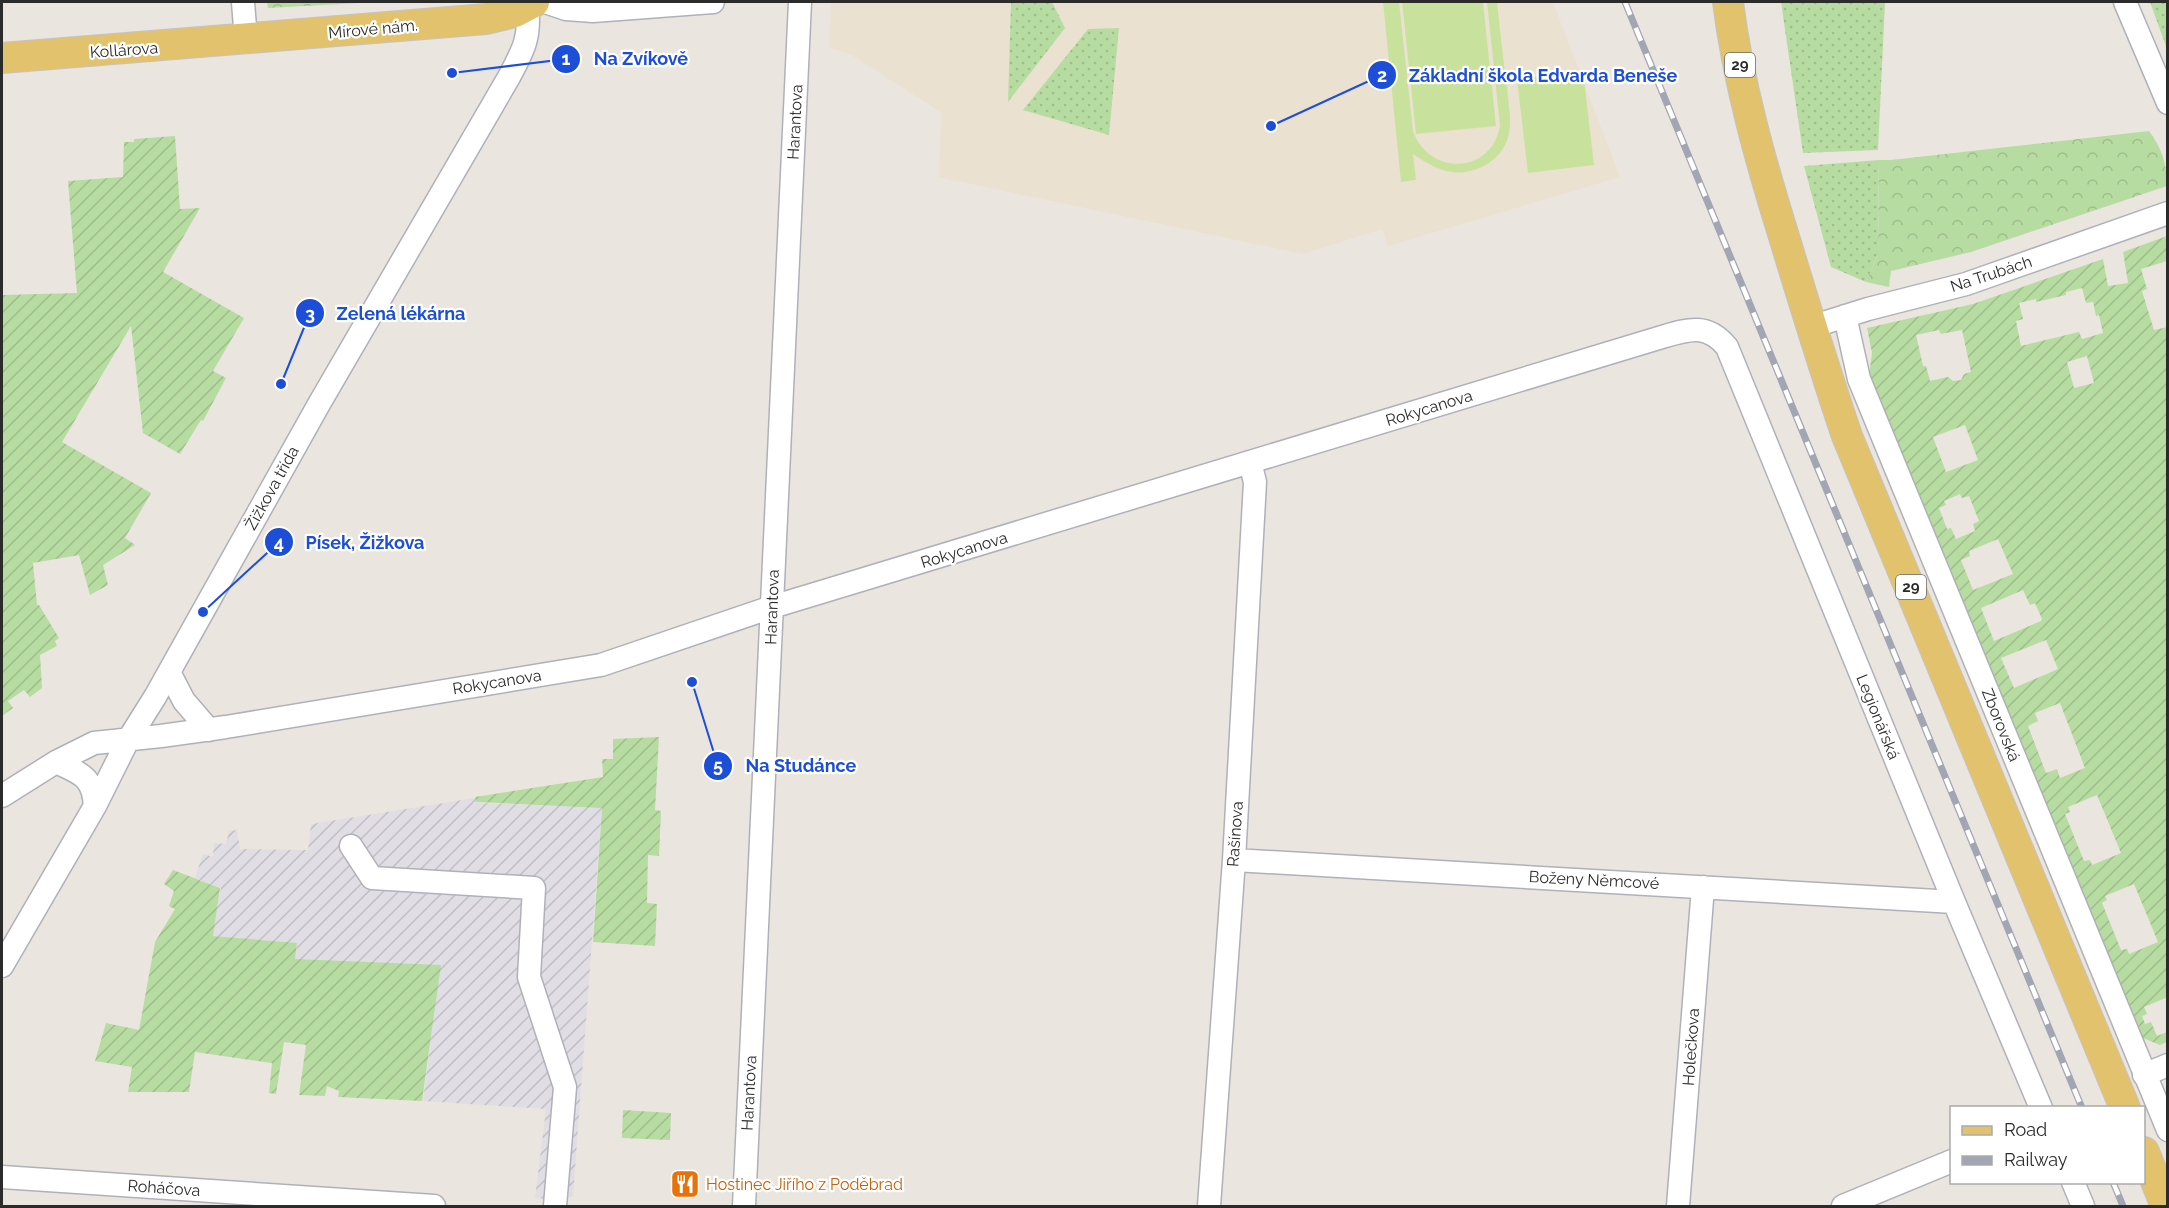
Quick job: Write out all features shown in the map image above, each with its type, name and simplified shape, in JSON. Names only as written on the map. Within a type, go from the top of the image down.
[{"type":"main road","name":"29","points":[[1728,2],[1753,129],[1811,327],[1847,436],[2125,1106]]},
{"type":"main road","name":"Mírové nám.","points":[[246,40],[486,19],[508,14],[536,3]]},
{"type":"main road","name":"Kollárova","points":[[2,58],[246,40]]},
{"type":"main road","points":[[2145,1154],[2166,1206]]},
{"type":"street","points":[[243,2],[246,40]]},
{"type":"street","points":[[536,3],[593,12],[713,2]]},
{"type":"street","points":[[2125,2],[2168,103]]},
{"type":"street","name":"Žižkova třída","points":[[2,966],[95,806],[128,740],[509,77],[526,44],[536,3]]},
{"type":"street","name":"Harantova","points":[[744,1206],[772,608],[795,4]]},
{"type":"street","name":"Na Trubách","points":[[1811,327],[1966,284],[2168,213]]},
{"type":"street","name":"Zborovská","points":[[1845,316],[1859,379],[2168,1130]]},
{"type":"street","name":"Rokycanova","points":[[2,796],[56,762],[94,743],[209,730],[601,665],[772,608],[1671,334],[1697,330],[1709,332]]},
{"type":"street","name":"Legionářská","points":[[1709,332],[1727,347],[1954,902],[2041,1106]]},
{"type":"street","name":"Rašínova","points":[[1209,1206],[1234,860],[1256,482],[1250,462]]},
{"type":"street","points":[[169,672],[184,701],[209,730]]},
{"type":"street","points":[[56,762],[84,776],[94,792],[95,806]]},
{"type":"street","points":[[351,846],[372,878],[534,888],[529,977],[566,1087],[555,1206]]},
{"type":"street","name":"Boženy Němcové","points":[[1234,860],[1954,902]]},
{"type":"street","name":"Holečkova","points":[[1678,1206],[1703,887]]},
{"type":"street","points":[[2144,1075],[2168,1065]]},
{"type":"street","points":[[1843,1206],[1950,1162]]},
{"type":"street","name":"Roháčova","points":[[2,1177],[434,1206]]},
{"type":"street","points":[[2074,1184],[2083,1206]]},
{"type":"shaded area","points":[[831,2],[1553,2],[1620,177],[1388,246],[1382,229],[1303,254],[938,177],[942,113],[850,54],[829,48]]},
{"type":"shaded area","points":[[475,798],[477,803],[602,807],[573,1196],[561,1200],[535,1198],[546,1109],[423,1101],[440,966],[295,960],[297,944],[211,936],[221,888],[195,878],[203,854],[213,857],[214,843],[226,844],[229,831],[237,830],[240,849],[308,850],[311,824]]},
{"type":"green space","points":[[267,2],[378,2],[268,8]]},
{"type":"green space","points":[[1011,2],[1052,2],[1065,28],[1008,102]]},
{"type":"green space","points":[[1383,2],[1399,2],[1413,131],[1421,146],[1432,156],[1445,162],[1459,164],[1473,161],[1485,154],[1494,142],[1500,126],[1487,2],[1497,2],[1510,128],[1505,146],[1498,156],[1488,163],[1468,172],[1451,172],[1428,164],[1413,154],[1416,180],[1401,182]]},
{"type":"green space","points":[[1402,2],[1483,2],[1496,126],[1416,134]]},
{"type":"green space","points":[[1781,2],[1885,2],[1878,150],[1803,153]]},
{"type":"green space","points":[[2150,2],[2167,2],[2167,49]]},
{"type":"green space","points":[[1119,28],[1109,135],[1023,110],[1088,29]]},
{"type":"green space","points":[[1583,71],[1594,165],[1528,173],[1517,79]]},
{"type":"green space","points":[[2149,131],[2163,157],[2167,186],[1971,252],[1891,271],[1889,287],[1866,282],[1878,255],[1879,160]]},
{"type":"green space","points":[[175,136],[180,209],[200,208],[163,272],[244,318],[213,371],[226,378],[203,421],[201,420],[180,454],[143,433],[131,326],[62,442],[151,493],[125,538],[135,545],[103,565],[108,585],[90,595],[79,555],[33,563],[37,605],[59,638],[55,641],[57,646],[40,655],[42,688],[30,697],[24,690],[8,701],[13,708],[2,716],[2,295],[77,293],[68,181],[123,177],[124,142],[134,142],[134,139]]},
{"type":"green space","points":[[1879,160],[1878,255],[1866,282],[1831,267],[1804,166]]},
{"type":"green space","points":[[2167,236],[2167,261],[2141,269],[2147,289],[2142,291],[2154,330],[2168,327],[2168,997],[2144,1007],[2147,1014],[2142,1016],[2145,1024],[2151,1022],[2157,1036],[2167,1032],[2167,1042],[2160,1045],[2138,1036],[1868,384],[1872,353],[1867,328],[1973,304],[2103,259],[2108,286],[2128,283],[2123,252]],"holes":[[[2082,288],[2086,303],[2093,302],[2103,333],[2082,339],[2079,332],[2021,346],[2016,321],[2023,319],[2019,303],[2036,299],[2036,302],[2066,295],[2066,292]],[[1939,330],[1941,334],[1962,330],[1971,372],[1964,374],[1961,380],[1953,381],[1948,377],[1930,381],[1926,366],[1923,366],[1916,335]],[[2087,356],[2094,383],[2074,388],[2067,362]],[[1965,425],[1978,460],[1946,472],[1933,437]],[[1960,494],[1962,498],[1969,496],[1979,521],[1973,524],[1975,531],[1956,539],[1951,528],[1947,529],[1939,508],[1946,505],[1944,501]],[[1998,539],[2013,574],[1973,590],[1961,560],[1970,556],[1969,551]],[[2023,590],[2030,605],[2035,603],[2041,621],[1994,641],[1981,608]],[[2046,640],[2058,669],[2014,688],[2001,658]],[[2060,703],[2085,768],[2060,778],[2057,769],[2046,773],[2028,726],[2038,721],[2035,713]],[[2097,795],[2121,853],[2092,865],[2090,860],[2084,861],[2065,814],[2070,812],[2068,807]],[[2134,884],[2158,942],[2129,954],[2127,949],[2121,950],[2102,903],[2107,900],[2105,896]]]},
{"type":"green space","points":[[659,737],[655,810],[661,811],[659,856],[648,855],[647,903],[657,904],[655,946],[593,942],[602,808],[476,802],[475,797],[603,777],[602,759],[613,759],[613,739]]},
{"type":"green space","points":[[173,870],[220,888],[213,936],[297,943],[295,959],[441,965],[422,1101],[338,1097],[339,1091],[327,1086],[325,1096],[299,1095],[306,1045],[284,1042],[276,1094],[269,1093],[272,1063],[195,1052],[189,1092],[128,1092],[132,1067],[95,1061],[106,1023],[139,1030],[155,942],[175,909],[169,906],[174,891],[164,884]]},
{"type":"green space","points":[[623,1110],[671,1113],[670,1140],[622,1138]]},
{"type":"railway","points":[[1625,2],[2081,1106]]},
{"type":"railway","points":[[2114,1184],[2123,1206]]},
{"type":"place","name":"Na Zvíkově","points":[[452,73]]},
{"type":"place","name":"Základní škola Edvarda Beneše","points":[[1271,126]]},
{"type":"place","name":"Zelená lékárna","points":[[281,384]]},
{"type":"place","name":"Písek, Žižkova","points":[[203,612]]},
{"type":"place","name":"Na Studánce","points":[[692,682]]},
{"type":"place","name":"Hostinec Jiřího z Poděbrad","points":[[685,1184]]}]
